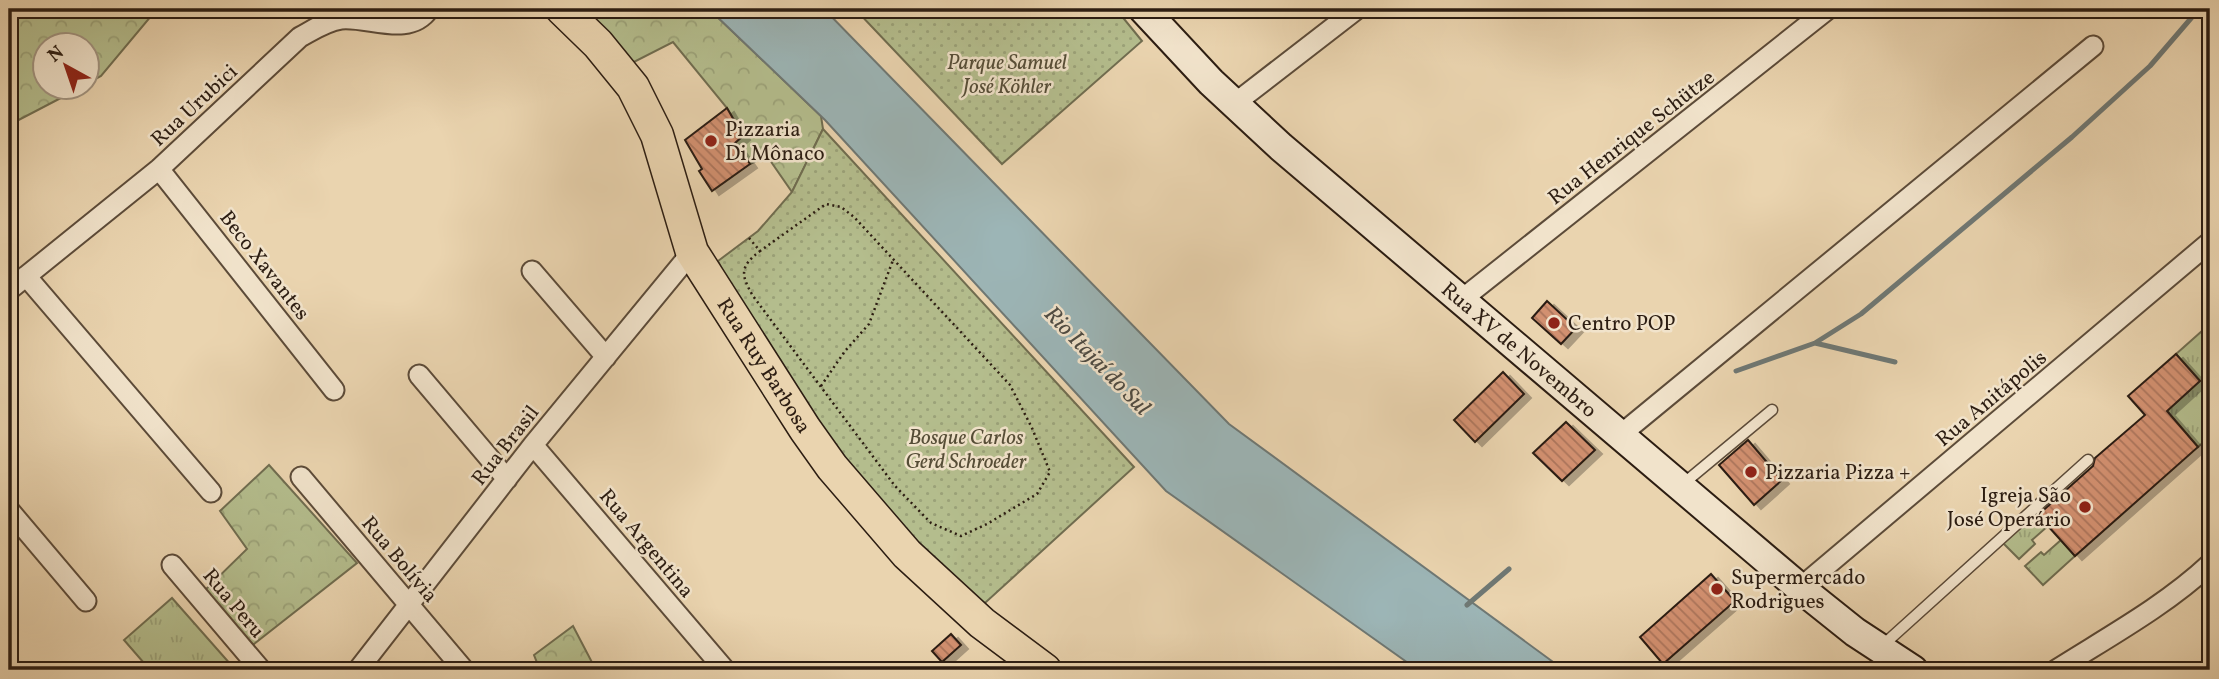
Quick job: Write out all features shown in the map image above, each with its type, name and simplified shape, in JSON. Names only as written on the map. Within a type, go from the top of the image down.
[{"type":"main road","name":"Rua Ruy Barbosa","points":[[562,9],[616,64],[646,110],[657,135],[692,252],[832,467],[907,554],[982,623],[1045,670]]},
{"type":"main road","name":"Rua XV de Novembro","points":[[1143,9],[1234,104],[1619,436],[1800,588],[1879,648],[1913,670]]},
{"type":"street","name":"Rua Urubici","points":[[9,290],[159,169],[300,37],[340,19],[396,24],[412,22],[429,9]]},
{"type":"street","points":[[1234,104],[1357,9]]},
{"type":"street","name":"Rua Henrique Schütze","points":[[1461,300],[1819,12]]},
{"type":"street","points":[[1619,436],[2092,47]]},
{"type":"street","name":"Beco Xavantes","points":[[159,169],[334,390]]},
{"type":"street","name":"Rua Anitápolis","points":[[1800,588],[2210,242]]},
{"type":"street","name":"Rua Brasil","points":[[358,670],[533,444],[692,252]]},
{"type":"street","points":[[532,271],[606,357]]},
{"type":"street","points":[[26,276],[211,492]]},
{"type":"street","points":[[419,374],[507,479]]},
{"type":"street","name":"Rua Argentina","points":[[533,444],[725,670]]},
{"type":"street","name":"Rua Bolívia","points":[[301,477],[464,670]]},
{"type":"street","points":[[9,510],[86,601]]},
{"type":"street","points":[[2056,670],[2150,609],[2210,564]]},
{"type":"street","name":"Rua Peru","points":[[172,565],[261,670]]},
{"type":"lane","points":[[1679,487],[1772,410]]},
{"type":"lane","points":[[1879,648],[2088,460]]},
{"type":"path","points":[[826,204],[842,207],[854,217],[1010,385],[1050,472],[1037,494],[961,536],[931,523],[895,486],[772,323],[743,278],[744,269],[760,251],[826,204]]},
{"type":"path","points":[[749,238],[760,251]]},
{"type":"path","points":[[821,386],[845,351],[869,324],[893,259]]},
{"type":"green space","points":[[9,9],[157,9],[102,75],[102,32],[32,32],[32,102],[53,102],[9,125]]},
{"type":"green space","points":[[571,9],[709,9],[821,116],[823,129],[792,192],[767,156],[750,164],[735,143],[743,135],[727,108],[673,42],[628,65]]},
{"type":"green space","name":"Parque Samuel José Köhler","points":[[855,9],[1116,9],[1142,41],[1002,164]]},
{"type":"green space","name":"Bosque Carlos Gerd Schroeder","points":[[823,129],[1134,467],[974,613],[910,552],[756,345],[718,261],[758,231],[792,192]]},
{"type":"green space","points":[[2202,331],[2210,340],[2210,436],[2198,447],[2167,411],[2200,381],[2176,354]]},
{"type":"green space","points":[[269,465],[357,563],[249,648],[200,595],[247,549],[220,511]]},
{"type":"green space","points":[[2035,512],[2048,526],[2032,540],[2035,544],[2019,559],[2002,542]]},
{"type":"green space","points":[[2061,540],[2075,556],[2043,585],[2025,566],[2041,552],[2044,555]]},
{"type":"green space","points":[[172,598],[232,666],[228,670],[150,670],[124,640]]},
{"type":"green space","points":[[573,626],[596,670],[540,670],[534,655]]},
{"type":"water","name":"Rio Itajaí do Sul","points":[[709,9],[824,9],[1229,424],[1564,670],[1418,670],[1166,491],[825,120]]},
{"type":"building","points":[[727,108],[743,136],[735,143],[750,164],[712,191],[699,171],[702,169],[685,140]]},
{"type":"building","name":"Centro POP","points":[[1547,301],[1576,328],[1561,344],[1532,318]]},
{"type":"building","points":[[2176,354],[2200,381],[2167,411],[2198,447],[2075,556],[2038,515],[2093,466],[2095,458],[2145,415],[2128,396]]},
{"type":"building","points":[[1503,372],[1524,394],[1475,442],[1454,420]]},
{"type":"building","points":[[1566,422],[1595,450],[1562,481],[1533,453]]},
{"type":"building","name":"Pizzaria Pizza +","points":[[1748,440],[1782,480],[1754,505],[1719,465]]},
{"type":"building","points":[[1711,574],[1735,601],[1663,664],[1640,637]]},
{"type":"building","points":[[951,634],[961,645],[942,662],[932,651]]},
{"type":"waterway","points":[[1815,343],[1861,314],[2072,137],[2150,66],[2199,9]]},
{"type":"waterway","points":[[1736,371],[1815,343],[1895,362]]},
{"type":"waterway","points":[[1467,605],[1509,569]]},
{"type":"place","name":"Pizzaria Di Mônaco","points":[[711,141]]},
{"type":"place","name":"Centro POP","points":[[1554,323]]},
{"type":"place","name":"Pizzaria Pizza +","points":[[1751,472]]},
{"type":"place","name":"Igreja São José Operário","points":[[2085,507]]},
{"type":"place","name":"Supermercado Rodrigues","points":[[1717,589]]}]
